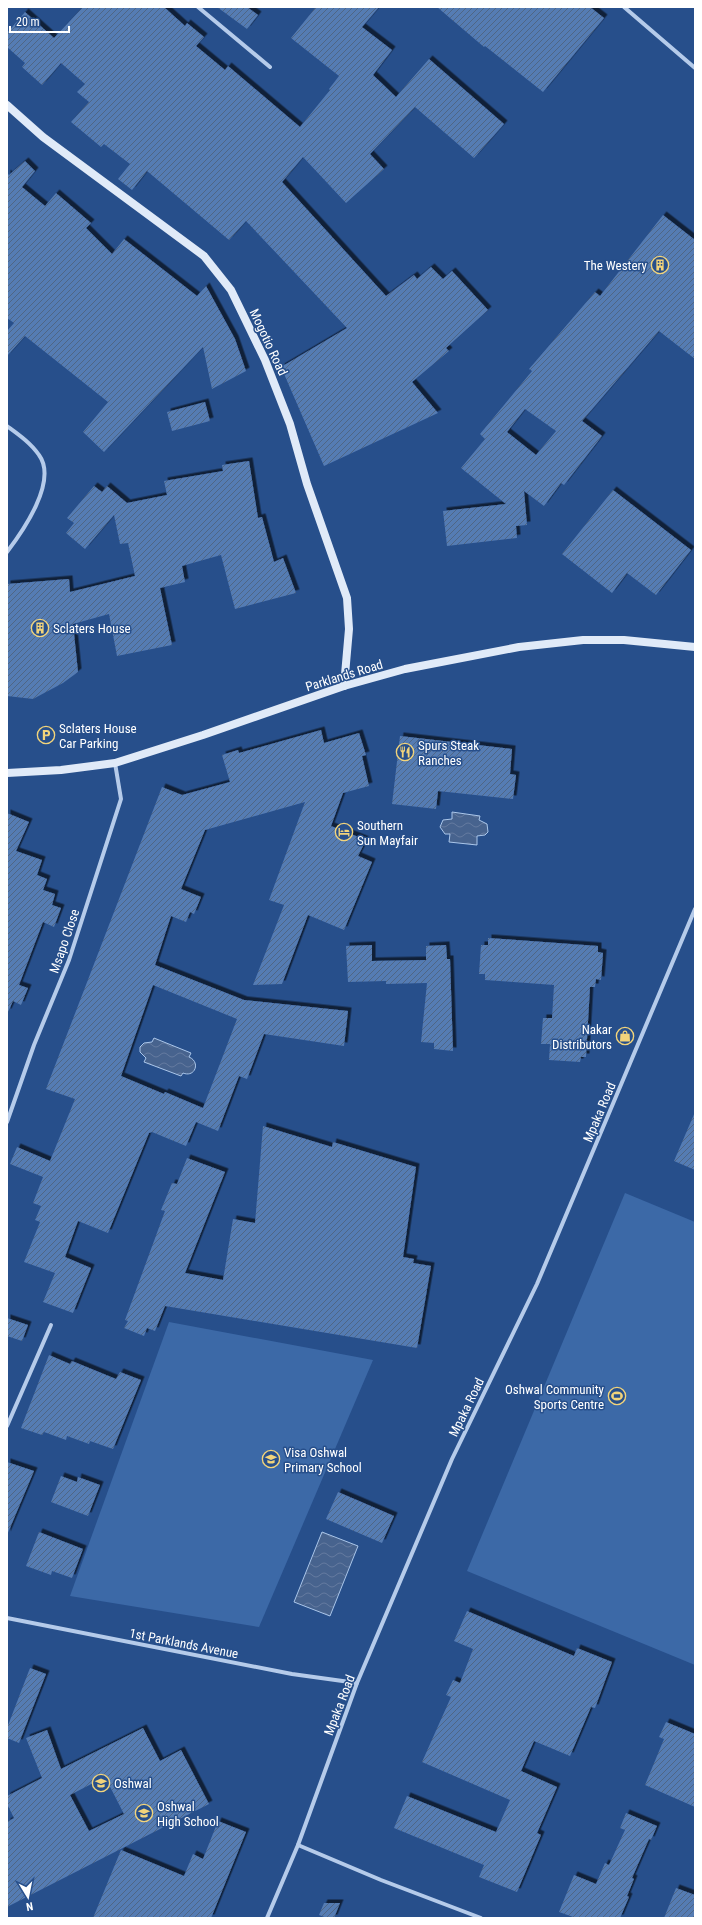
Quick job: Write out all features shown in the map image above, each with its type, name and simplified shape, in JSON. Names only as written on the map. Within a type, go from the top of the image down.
[{"type":"main road","name":"Mogotio Road","points":[[7,105],[43,137],[204,256],[230,290],[266,360],[290,424],[307,484],[347,598],[349,629],[344,686]]},
{"type":"main road","name":"Parklands Road","points":[[7,773],[61,770],[115,762],[203,735],[344,686],[405,669],[533,646],[583,640],[624,640],[695,647]]},
{"type":"street","points":[[198,7],[270,67]]},
{"type":"street","points":[[624,7],[695,68]]},
{"type":"street","points":[[7,426],[30,444],[40,455],[45,475],[43,488],[32,513],[7,552]]},
{"type":"street","name":"Msapo Close","points":[[7,1122],[34,1045],[69,960],[121,799],[115,762]]},
{"type":"street","name":"Mpaka Road","points":[[267,1918],[298,1845],[357,1683],[452,1459],[537,1284],[695,909]]},
{"type":"street","points":[[7,1426],[51,1326]]},
{"type":"street","name":"1st Parklands Avenue","points":[[7,1618],[292,1674],[357,1683]]},
{"type":"street","points":[[298,1845],[381,1880],[481,1918]]},
{"type":"shaded area","name":"Oshwal Community Sports Centre","points":[[625,1193],[695,1222],[695,1665],[467,1571]]},
{"type":"shaded area","points":[[169,1322],[373,1360],[259,1627],[70,1596]]},
{"type":"water","points":[[452,812],[480,816],[479,820],[487,824],[488,832],[485,835],[477,836],[477,845],[449,842],[450,834],[445,834],[440,827],[443,820],[452,819]]},
{"type":"water","points":[[154,1038],[191,1053],[189,1057],[195,1062],[195,1069],[191,1073],[183,1073],[181,1076],[144,1062],[146,1058],[140,1052],[140,1047],[144,1043],[152,1042]]},
{"type":"water","points":[[322,1532],[358,1546],[330,1616],[294,1602]]},
{"type":"building","points":[[83,7],[164,7],[185,26],[187,23],[204,37],[196,46],[225,70],[228,66],[300,127],[330,90],[329,89],[339,76],[291,38],[316,7],[379,7],[362,27],[392,50],[373,75],[396,97],[429,59],[504,124],[474,158],[415,107],[370,154],[384,169],[346,203],[303,157],[282,182],[386,296],[414,275],[417,279],[431,267],[443,279],[452,271],[488,310],[446,348],[449,351],[412,382],[438,413],[324,466],[281,367],[347,328],[246,221],[229,240],[147,171],[132,190],[118,179],[130,164],[104,144],[101,147],[71,122],[89,102],[77,92],[85,84],[61,63],[42,85],[22,67],[25,63],[7,47],[7,33],[25,12],[54,38]]},
{"type":"building","points":[[217,7],[247,7],[258,15],[247,29]]},
{"type":"building","points":[[437,7],[590,7],[604,18],[543,92],[485,46],[484,47]]},
{"type":"building","points":[[25,161],[35,171],[22,187],[45,206],[56,193],[91,223],[86,228],[112,254],[124,239],[197,296],[206,286],[235,339],[246,371],[212,389],[203,347],[104,452],[83,432],[108,402],[25,336],[7,356],[7,331],[14,323],[7,318],[7,173],[9,175]]},
{"type":"building","points":[[663,215],[695,240],[695,359],[659,331],[582,421],[602,436],[564,485],[561,483],[544,506],[524,491],[527,525],[516,526],[517,538],[447,546],[443,511],[506,504],[461,468],[485,439],[480,434],[532,371],[529,369],[595,292],[600,296]],"holes":[[[525,409],[556,431],[536,455],[507,432]]]},
{"type":"building","points":[[205,402],[210,421],[172,431],[167,412]]},
{"type":"building","points":[[249,461],[258,518],[262,517],[274,562],[283,558],[296,593],[235,609],[221,555],[182,566],[185,582],[160,588],[172,645],[117,656],[109,614],[73,624],[78,672],[63,683],[33,699],[7,696],[7,584],[69,579],[70,592],[135,576],[128,543],[120,544],[114,515],[85,549],[66,533],[74,523],[67,518],[94,486],[102,492],[107,486],[127,503],[167,495],[164,481],[223,471],[222,465]]},
{"type":"building","points":[[613,490],[691,550],[656,595],[627,573],[612,593],[562,554]]},
{"type":"building","points":[[321,730],[324,743],[359,733],[366,755],[362,756],[369,786],[343,793],[331,826],[366,840],[358,856],[372,862],[344,930],[308,915],[282,984],[253,985],[284,905],[269,900],[305,802],[205,830],[181,889],[201,897],[194,914],[190,912],[186,922],[171,916],[155,965],[244,1000],[348,1011],[344,1046],[264,1034],[247,1079],[239,1076],[218,1131],[196,1122],[186,1146],[152,1132],[149,1133],[108,1233],[78,1221],[65,1257],[91,1268],[73,1313],[43,1302],[55,1273],[24,1262],[40,1222],[35,1220],[41,1206],[33,1203],[43,1177],[10,1164],[17,1147],[50,1161],[75,1099],[46,1089],[162,787],[182,795],[230,782],[222,755],[238,750],[239,753]],"holes":[[[153,985],[237,1019],[203,1108],[121,1076]]]},
{"type":"building","points":[[400,736],[512,749],[510,774],[516,775],[513,799],[438,791],[436,809],[392,804]]},
{"type":"building","points":[[7,813],[29,822],[16,851],[42,860],[37,875],[47,879],[43,890],[55,894],[52,905],[61,908],[54,927],[43,922],[19,985],[28,988],[21,1005],[13,1001],[8,1012],[7,1012]]},
{"type":"building","points":[[488,938],[598,946],[598,952],[603,953],[601,980],[596,979],[595,987],[590,987],[586,1057],[581,1057],[580,1062],[549,1060],[550,1044],[541,1044],[543,1018],[552,1018],[554,985],[485,980],[485,974],[479,974],[481,945],[488,945]]},
{"type":"building","points":[[372,945],[372,961],[426,960],[426,946],[446,945],[447,959],[450,959],[453,1051],[434,1049],[434,1043],[421,1042],[427,983],[386,984],[386,981],[348,982],[346,946]]},
{"type":"building","points":[[695,1112],[695,1170],[674,1161]]},
{"type":"building","points":[[263,1126],[332,1147],[333,1142],[416,1167],[403,1257],[414,1259],[413,1263],[431,1266],[417,1348],[165,1306],[155,1331],[147,1328],[144,1336],[124,1328],[128,1321],[125,1320],[165,1211],[161,1210],[172,1183],[177,1184],[187,1158],[225,1172],[185,1273],[223,1280],[233,1219],[255,1223]]},
{"type":"building","points":[[7,1318],[28,1325],[22,1341],[7,1336]]},
{"type":"building","points":[[49,1355],[70,1364],[72,1361],[116,1379],[120,1372],[141,1380],[113,1449],[90,1441],[89,1444],[67,1436],[66,1440],[44,1432],[42,1435],[21,1428]]},
{"type":"building","points":[[7,1462],[34,1471],[7,1535]]},
{"type":"building","points":[[61,1476],[77,1482],[78,1477],[100,1485],[88,1516],[51,1502]]},
{"type":"building","points":[[338,1492],[394,1516],[382,1543],[326,1519]]},
{"type":"building","points":[[39,1532],[83,1549],[72,1578],[52,1571],[51,1575],[26,1566]]},
{"type":"building","points":[[467,1611],[574,1656],[577,1648],[612,1662],[595,1708],[591,1707],[570,1756],[534,1741],[521,1771],[557,1787],[537,1833],[541,1835],[517,1892],[479,1877],[484,1865],[394,1828],[407,1796],[496,1832],[510,1800],[422,1762],[451,1697],[446,1695],[453,1680],[460,1683],[473,1649],[454,1641]]},
{"type":"building","points":[[30,1668],[46,1674],[19,1743],[7,1738],[7,1728]]},
{"type":"building","points":[[666,1722],[695,1734],[695,1807],[645,1785],[664,1739],[659,1737]]},
{"type":"building","points":[[143,1728],[160,1761],[181,1750],[209,1804],[7,1907],[7,1822],[14,1818],[7,1804],[7,1796],[42,1778],[26,1738],[47,1730],[61,1769]],"holes":[[[105,1777],[124,1814],[89,1831],[70,1795]]]},
{"type":"building","points":[[626,1813],[657,1826],[651,1840],[649,1839],[632,1878],[634,1879],[627,1896],[629,1897],[620,1918],[576,1918],[559,1912],[574,1875],[596,1884],[605,1863],[609,1865],[625,1830],[620,1828]]},
{"type":"building","points":[[218,1821],[246,1832],[211,1918],[93,1918],[121,1850],[184,1876],[193,1854],[203,1859]]},
{"type":"building","points":[[676,1888],[695,1895],[695,1918],[664,1918]]},
{"type":"building","points":[[324,1903],[340,1903],[334,1918],[327,1918],[319,1915]]},
{"type":"place","name":"The Westery","points":[[660,265]]},
{"type":"place","name":"Sclaters House","points":[[40,628]]},
{"type":"place","name":"Sclaters House Car Parking","points":[[46,735]]},
{"type":"place","name":"Spurs Steak Ranches","points":[[405,752]]},
{"type":"place","name":"Southern Sun Mayfair","points":[[344,832]]},
{"type":"place","name":"Nakar Distributors","points":[[625,1036]]},
{"type":"place","name":"Oshwal Community Sports Centre","points":[[617,1396]]},
{"type":"place","name":"Visa Oshwal Primary School","points":[[271,1459]]},
{"type":"place","name":"Oshwal","points":[[101,1783]]},
{"type":"place","name":"Oshwal High School","points":[[144,1813]]}]
